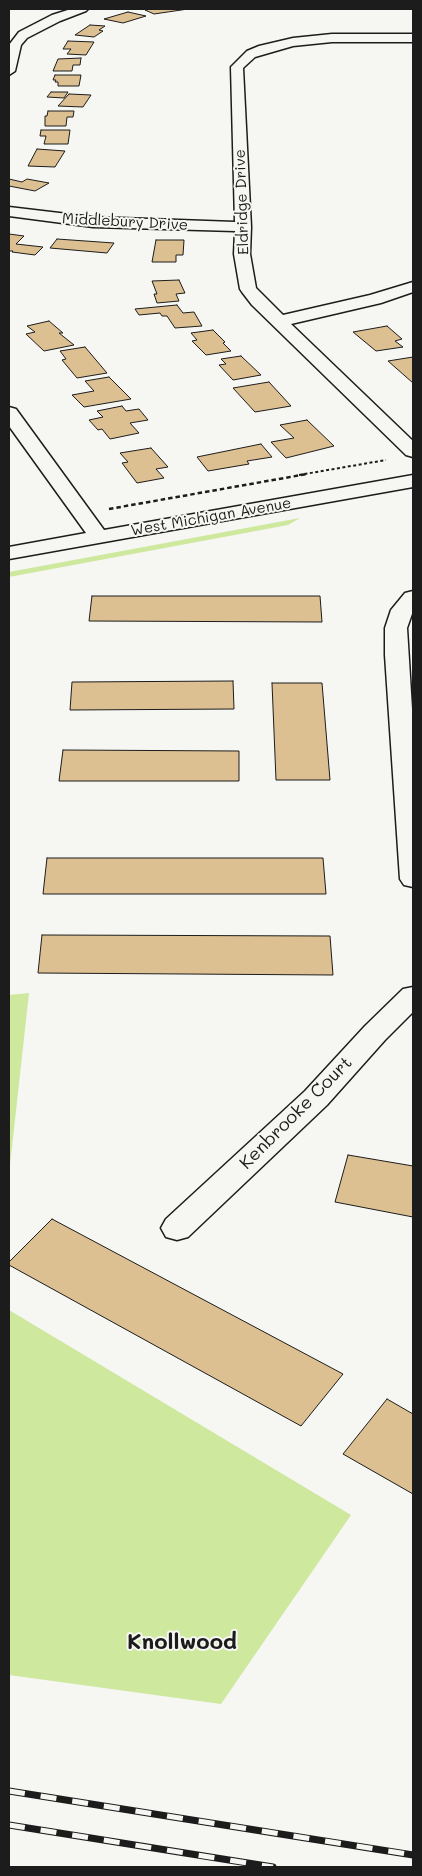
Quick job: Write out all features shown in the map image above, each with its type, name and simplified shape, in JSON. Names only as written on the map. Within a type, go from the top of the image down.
[{"type":"street","points":[[9,71],[15,44],[24,35],[56,18],[82,9]]},
{"type":"street","name":"Eldridge Drive","points":[[413,38],[332,38],[293,42],[263,49],[251,54],[237,67],[243,227],[242,254],[248,288],[258,301],[280,320],[413,451]]},
{"type":"street","name":"Middlebury Drive","points":[[9,212],[92,222],[243,227]]},
{"type":"street","points":[[280,320],[383,297],[413,287]]},
{"type":"street","points":[[9,412],[99,537]]},
{"type":"street","name":"West Michigan Avenue","points":[[9,553],[413,481]]},
{"type":"street","points":[[413,598],[402,610],[396,628],[413,879]]},
{"type":"street","name":"Kenbrooke Court","points":[[177,1228],[316,1098],[375,1033],[413,996]]},
{"type":"green space","points":[[300,518],[288,525],[9,577],[9,572]]},
{"type":"green space","points":[[29,993],[9,1174],[9,995]]},
{"type":"green space","points":[[9,1310],[351,1515],[221,1704],[9,1675]]},
{"type":"building","points":[[188,9],[154,14],[145,10]]},
{"type":"building","points":[[128,12],[146,16],[123,23],[104,19]]},
{"type":"building","points":[[90,25],[105,26],[99,30],[103,31],[94,37],[75,35]]},
{"type":"building","points":[[68,41],[94,42],[86,55],[67,54],[71,49],[63,49]]},
{"type":"building","points":[[81,58],[80,65],[73,65],[72,71],[53,71],[58,59]]},
{"type":"building","points":[[55,75],[81,75],[79,86],[58,86],[58,82],[53,80]]},
{"type":"building","points":[[51,92],[68,92],[64,98],[47,97]]},
{"type":"building","points":[[69,94],[91,95],[83,107],[58,106]]},
{"type":"building","points":[[48,111],[74,111],[73,117],[67,117],[66,126],[45,126],[45,116],[47,116]]},
{"type":"building","points":[[41,130],[70,130],[68,144],[44,144],[46,136],[40,136]]},
{"type":"building","points":[[37,149],[65,151],[55,167],[28,166]]},
{"type":"building","points":[[9,179],[22,182],[27,179],[49,183],[35,191],[9,186]]},
{"type":"building","points":[[9,234],[24,236],[16,244],[43,247],[35,255],[9,251]]},
{"type":"building","points":[[57,239],[114,243],[107,253],[50,248]]},
{"type":"building","points":[[156,240],[184,240],[183,255],[176,255],[176,262],[152,262]]},
{"type":"building","points":[[179,280],[185,293],[176,294],[179,301],[157,303],[154,294],[157,294],[152,281]]},
{"type":"building","points":[[177,305],[183,313],[194,312],[202,326],[175,328],[167,316],[162,316],[160,313],[139,315],[135,309]]},
{"type":"building","points":[[49,321],[63,333],[59,333],[74,345],[44,351],[26,334],[35,332],[27,326]]},
{"type":"building","points":[[387,326],[402,339],[395,341],[403,347],[376,351],[353,332]]},
{"type":"building","points":[[213,330],[231,351],[206,355],[192,341],[197,340],[191,333]]},
{"type":"building","points":[[85,347],[107,373],[77,378],[62,360],[66,359],[60,351]]},
{"type":"building","points":[[241,356],[261,375],[233,380],[219,365],[226,364],[221,359]]},
{"type":"building","points":[[413,357],[413,383],[388,361]]},
{"type":"building","points":[[109,377],[131,399],[84,407],[72,395],[94,391],[85,381]]},
{"type":"building","points":[[269,382],[291,406],[255,412],[233,388]]},
{"type":"building","points":[[122,406],[126,411],[139,409],[148,420],[130,423],[139,433],[110,439],[102,429],[98,430],[89,420],[103,417],[97,411]]},
{"type":"building","points":[[307,420],[334,446],[286,458],[271,442],[294,438],[280,425]]},
{"type":"building","points":[[261,444],[272,457],[247,461],[249,464],[208,471],[197,457]]},
{"type":"building","points":[[151,448],[168,467],[156,469],[164,478],[137,483],[122,463],[128,462],[120,453]]},
{"type":"building","points":[[92,596],[320,596],[322,622],[89,621]]},
{"type":"building","points":[[233,681],[234,709],[70,710],[72,682]]},
{"type":"building","points":[[272,683],[322,683],[330,780],[276,780]]},
{"type":"building","points":[[63,750],[239,751],[239,781],[59,781]]},
{"type":"building","points":[[47,858],[323,858],[326,894],[43,894]]},
{"type":"building","points":[[42,935],[330,936],[333,975],[38,973]]},
{"type":"building","points":[[348,1155],[413,1166],[413,1217],[335,1202]]},
{"type":"building","points":[[52,1219],[343,1374],[301,1426],[9,1265],[9,1262]]},
{"type":"building","points":[[387,1399],[413,1414],[413,1494],[343,1454]]},
{"type":"railway","points":[[9,1791],[413,1855]]},
{"type":"railway","points":[[9,1825],[273,1867]]},
{"type":"district","name":"Knollwood","points":[[182,1642]]}]
